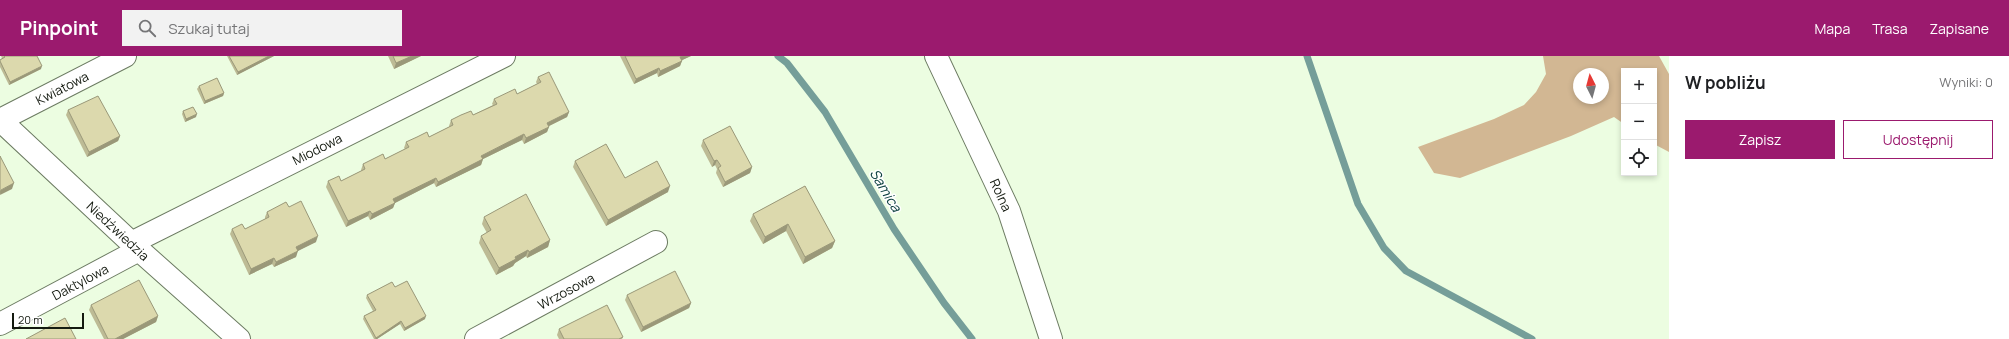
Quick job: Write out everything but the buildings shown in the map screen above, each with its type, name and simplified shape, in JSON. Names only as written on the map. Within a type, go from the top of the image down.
[{"type":"street","name":"Kwiatowa","points":[[0,120],[125,56]]},
{"type":"street","name":"Miodowa","points":[[135,247],[504,56]]},
{"type":"street","name":"Rolna","points":[[936,56],[1009,211],[1051,339]]},
{"type":"street","name":"Niedźwiedzia","points":[[0,120],[231,337]]},
{"type":"street","name":"Wrzosowa","points":[[476,339],[656,242]]},
{"type":"street","name":"Daktylowa","points":[[0,324],[135,247]]},
{"type":"shaded area","points":[[1543,56],[1659,56],[1669,74],[1669,152],[1657,146],[1657,68],[1621,68],[1621,122],[1614,117],[1571,136],[1460,178],[1434,173],[1418,147],[1494,119],[1524,105],[1536,92],[1546,74]]},
{"type":"waterway","name":"Samica","points":[[778,56],[787,63],[825,112],[894,229],[944,303],[972,339]]},
{"type":"waterway","points":[[1307,56],[1358,204],[1384,248],[1406,271],[1532,339]]}]
